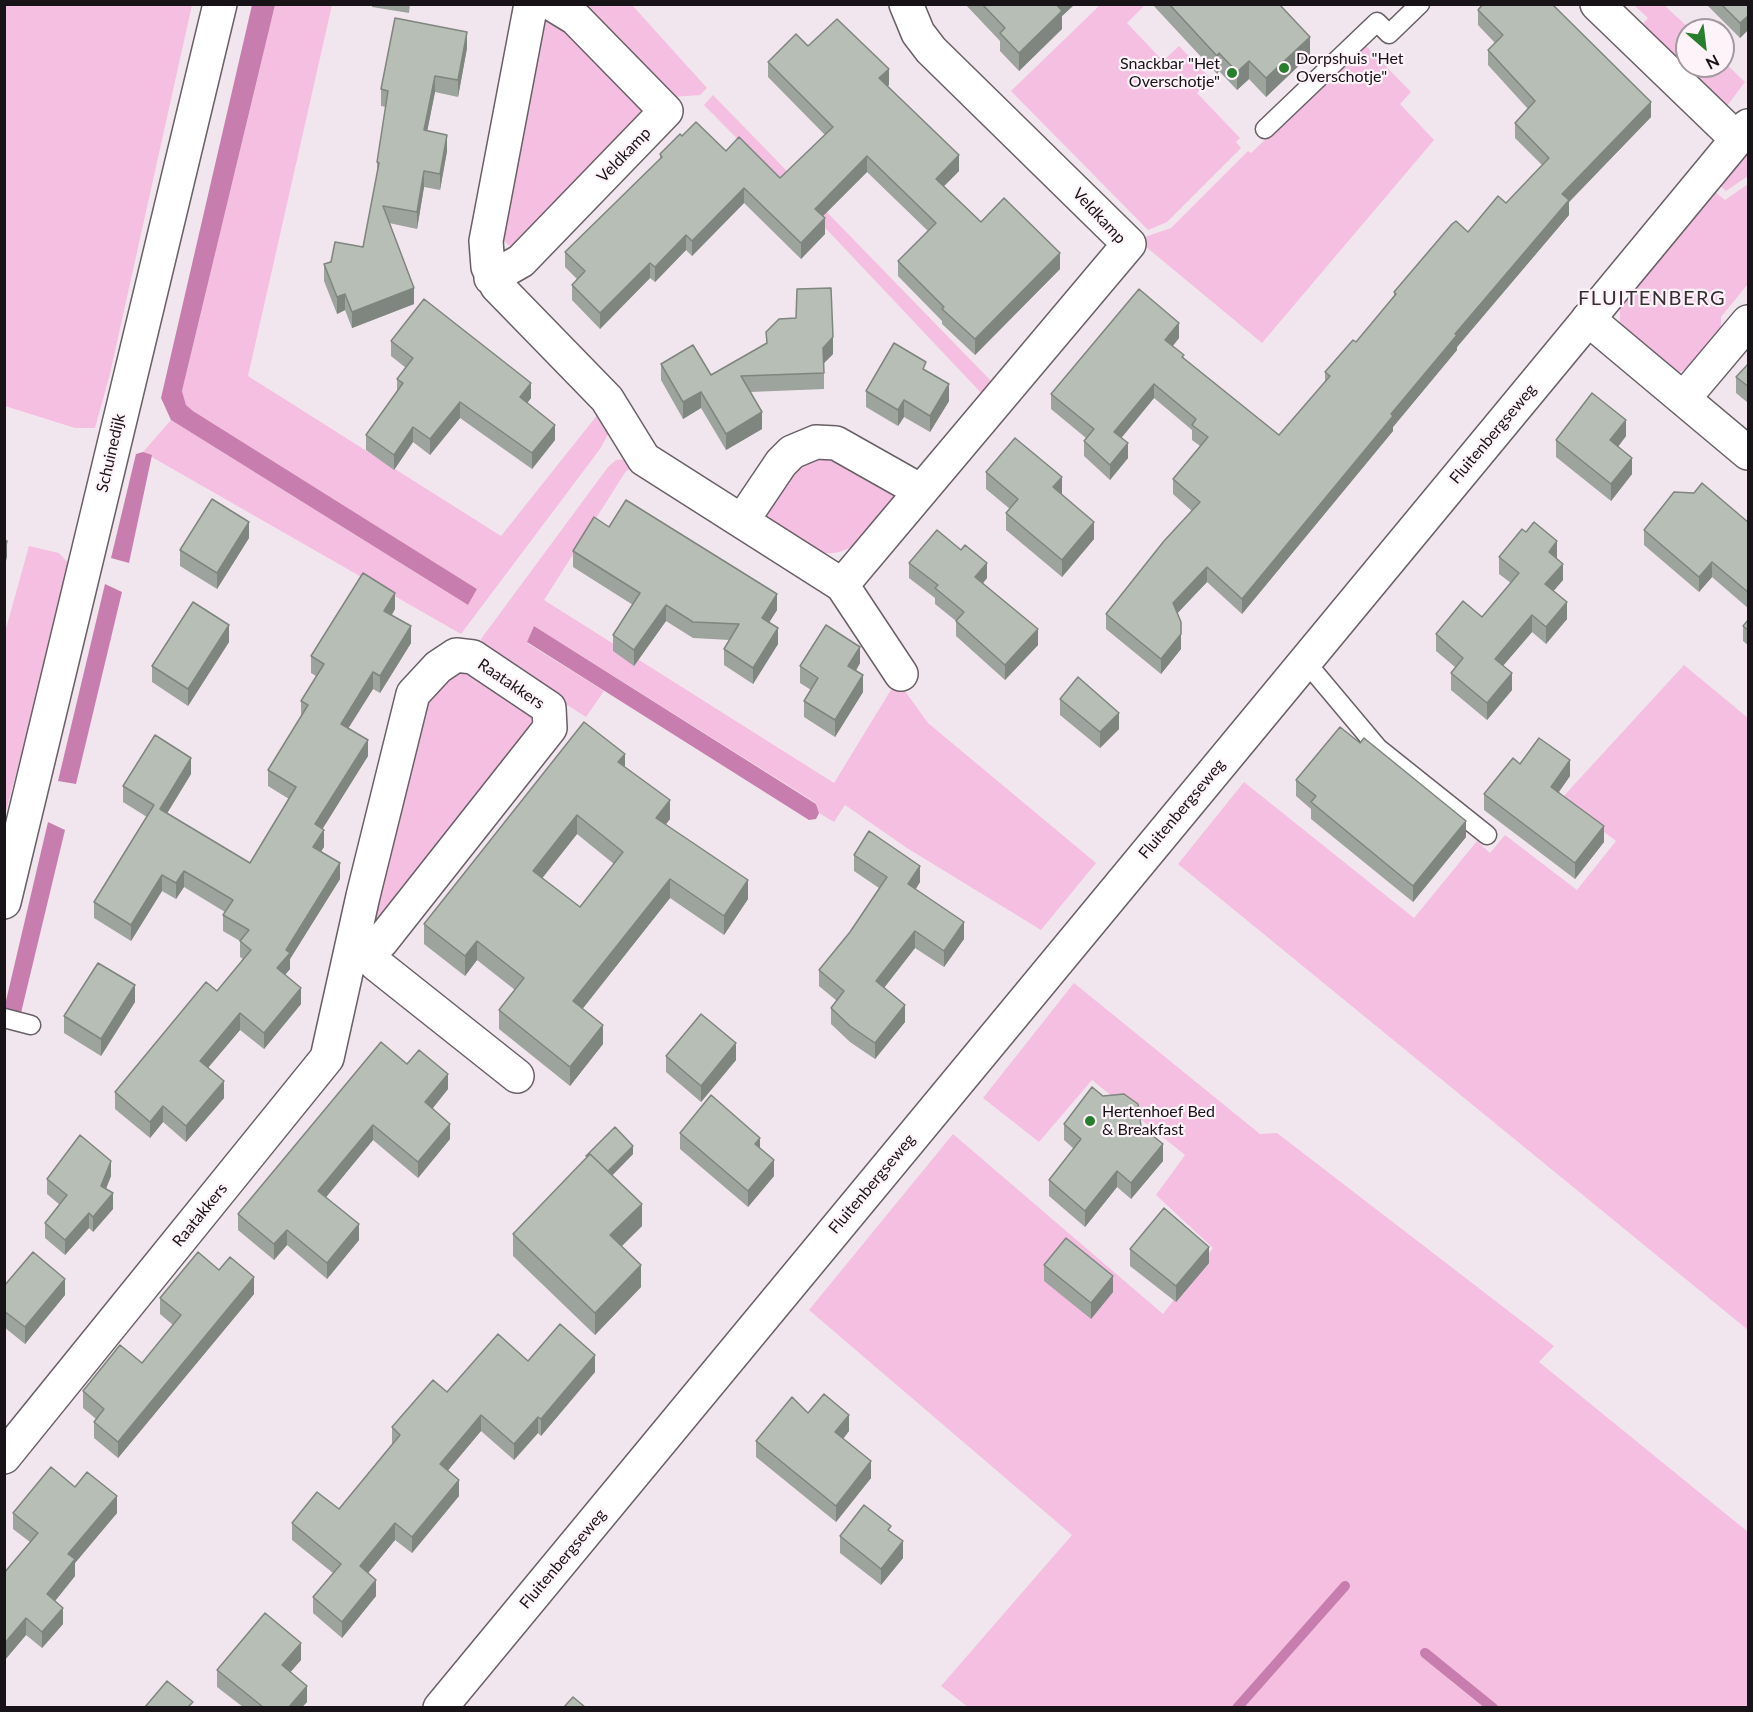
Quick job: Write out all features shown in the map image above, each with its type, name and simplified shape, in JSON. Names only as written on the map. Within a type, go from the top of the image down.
[{"type":"street","name":"Schuinedijk","points":[[4,902],[220,4]]},
{"type":"street","points":[[531,4],[486,241],[488,267],[492,278],[510,303],[608,399],[644,459],[842,585],[901,674]]},
{"type":"street","name":"Veldkamp","points":[[492,278],[521,261],[666,111],[575,18],[552,4]]},
{"type":"street","name":"Veldkamp","points":[[842,585],[1129,244],[931,50],[918,33],[906,4]]},
{"type":"street","points":[[1597,4],[1743,132]]},
{"type":"street","name":"Fluitenbergseweg","points":[[440,1707],[1743,132]]},
{"type":"street","points":[[1588,319],[1749,453]]},
{"type":"street","points":[[1684,398],[1749,322]]},
{"type":"street","points":[[742,521],[781,463],[792,452],[816,442],[836,442],[921,491]]},
{"type":"street","name":"Raatakkers","points":[[4,1457],[327,1058],[360,948],[413,694],[438,667],[456,655],[473,657],[549,708],[550,728],[381,942],[360,948]]},
{"type":"street","points":[[360,948],[376,964],[516,1076]]},
{"type":"lane","points":[[1265,129],[1377,22],[1389,34],[1420,4]]},
{"type":"lane","points":[[1305,661],[1378,748],[1486,834]]},
{"type":"lane","points":[[4,1018],[31,1025]]},
{"type":"shaded area","points":[[4,5],[192,5],[109,378],[95,428],[75,428],[5,406]]},
{"type":"shaded area","points":[[252,5],[275,5],[182,391],[186,405],[477,589],[468,605],[171,420],[161,398]]},
{"type":"shaded area","points":[[275,5],[332,5],[248,376],[501,536],[602,409],[610,431],[600,449],[461,634],[143,452],[171,420],[468,605],[477,589],[186,405],[182,391]]},
{"type":"shaded area","points":[[574,5],[632,5],[707,88],[700,95],[673,97]]},
{"type":"shaded area","points":[[1100,5],[1145,5],[1127,23],[1163,61],[1179,46],[1211,79],[1197,93],[1240,138],[1236,142],[1241,148],[1167,222],[1148,230],[1011,91]]},
{"type":"shaded area","points":[[1634,5],[1664,5],[1678,18],[1675,18],[1675,62],[1640,27],[1648,18]]},
{"type":"shaded area","points":[[556,18],[646,111],[517,247],[511,247],[501,239],[543,21]]},
{"type":"shaded area","points":[[1365,45],[1411,92],[1400,104],[1434,140],[1262,343],[1145,246],[1142,238],[1171,228],[1248,151],[1251,153]]},
{"type":"shaded area","points":[[1735,72],[1745,82],[1727,106],[1716,102],[1692,78],[1735,78]]},
{"type":"shaded area","points":[[713,95],[994,384],[984,396],[831,234],[704,105]]},
{"type":"shaded area","points":[[1748,147],[1748,176],[1726,191],[1718,184]]},
{"type":"shaded area","points":[[1748,184],[1748,284],[1721,317],[1721,336],[1694,366],[1677,373],[1620,325],[1620,303],[1713,190],[1725,200]]},
{"type":"shaded area","points":[[826,451],[898,495],[863,538],[841,552],[828,553],[809,547],[765,521],[763,509],[790,467]]},
{"type":"shaded area","points":[[143,452],[152,455],[129,563],[111,558],[136,454]]},
{"type":"shaded area","points":[[626,459],[634,468],[626,471],[544,600],[834,783],[897,680],[928,723],[1096,863],[1041,930],[907,848],[845,805],[834,822],[819,813],[816,803],[534,626],[527,643],[604,691],[586,717],[485,653],[481,639],[608,467],[616,460]]},
{"type":"shaded area","points":[[29,546],[59,553],[72,567],[5,815],[5,632]]},
{"type":"shaded area","points":[[105,584],[122,592],[76,784],[58,781]]},
{"type":"shaded area","points":[[534,626],[816,804],[819,813],[816,819],[809,820],[527,642]]},
{"type":"shaded area","points":[[1684,665],[1748,718],[1748,1330],[1178,864],[1244,782],[1414,918],[1477,841],[1490,853],[1505,835],[1577,890],[1616,841],[1561,799]]},
{"type":"shaded area","points":[[462,669],[525,705],[532,717],[528,737],[379,921],[369,914],[422,704],[435,684]]},
{"type":"shaded area","points":[[48,822],[65,830],[21,1013],[5,1010],[5,1005]]},
{"type":"shaded area","points":[[1074,983],[1260,1134],[1277,1133],[1554,1346],[1539,1362],[1748,1532],[1748,1707],[968,1707],[941,1686],[1072,1535],[809,1310],[953,1134],[1163,1314],[1213,1248],[1156,1195],[1185,1155],[1092,1080],[1039,1142],[983,1098]]},
{"type":"building","points":[[982,4],[1056,4],[1062,11],[1019,53],[1000,33],[1005,28]]},
{"type":"building","points":[[1169,4],[1279,4],[1310,37],[1266,78],[1249,61],[1237,72],[1219,53],[1217,56]]},
{"type":"building","points":[[1483,4],[1552,4],[1651,102],[1562,194],[1569,200],[1455,334],[1457,335],[1391,414],[1393,416],[1242,599],[1207,567],[1173,603],[1181,622],[1181,634],[1161,659],[1106,614],[1164,541],[1200,502],[1173,479],[1208,437],[1192,425],[1196,419],[1154,384],[1114,432],[1128,443],[1110,465],[1084,441],[1094,429],[1051,394],[1139,289],[1179,323],[1165,340],[1184,355],[1182,357],[1279,435],[1330,376],[1325,372],[1353,340],[1356,342],[1396,294],[1394,292],[1452,224],[1456,221],[1468,232],[1498,196],[1506,203],[1549,158],[1515,123],[1535,101],[1488,50],[1503,35],[1478,10]]},
{"type":"building","points":[[1721,4],[1749,4],[1749,15],[1740,23]]},
{"type":"building","points":[[395,18],[467,32],[458,80],[435,76],[424,130],[447,135],[440,174],[424,171],[417,212],[383,206],[414,288],[352,312],[345,294],[337,297],[324,264],[331,262],[335,242],[363,247],[379,163],[377,162],[388,91],[381,89]]},
{"type":"building","points":[[837,19],[889,69],[879,78],[959,155],[936,179],[981,222],[1004,198],[1060,253],[975,339],[942,309],[944,307],[898,261],[936,223],[867,156],[815,209],[825,218],[801,243],[744,188],[692,241],[686,235],[655,267],[650,263],[600,313],[572,285],[585,271],[565,252],[662,157],[660,154],[680,134],[682,136],[696,122],[726,151],[739,137],[780,178],[833,127],[768,62],[796,34],[808,46]]},
{"type":"building","points":[[831,288],[833,337],[823,348],[824,373],[741,376],[762,412],[726,434],[701,392],[683,402],[661,364],[693,345],[711,375],[767,343],[766,332],[779,319],[796,318],[797,289]]},
{"type":"building","points":[[424,299],[531,383],[520,397],[555,425],[532,453],[460,402],[430,439],[413,427],[394,455],[366,435],[403,383],[397,379],[413,358],[391,341]]},
{"type":"building","points":[[894,343],[926,362],[923,369],[949,384],[930,416],[904,400],[898,410],[866,391]]},
{"type":"building","points":[[1749,363],[1749,387],[1736,377]]},
{"type":"building","points":[[1592,393],[1626,420],[1610,440],[1632,458],[1611,484],[1556,440]]},
{"type":"building","points":[[1015,438],[1062,477],[1053,487],[1094,522],[1062,560],[1006,513],[1018,499],[986,472]]},
{"type":"building","points":[[1702,483],[1749,523],[1749,593],[1712,562],[1699,577],[1644,530],[1674,492],[1694,493]]},
{"type":"building","points":[[212,499],[249,522],[217,573],[180,550]]},
{"type":"building","points":[[626,500],[777,594],[762,618],[778,628],[753,668],[724,649],[739,624],[693,622],[666,605],[634,650],[613,635],[640,593],[573,551],[594,517],[609,527]]},
{"type":"building","points":[[1534,522],[1557,541],[1549,552],[1563,564],[1545,584],[1567,602],[1546,627],[1532,615],[1495,659],[1512,673],[1487,703],[1451,673],[1463,658],[1436,634],[1463,601],[1482,617],[1519,573],[1499,557],[1522,529],[1526,532]]},
{"type":"building","points":[[937,530],[961,550],[965,545],[987,563],[975,577],[1038,629],[1005,665],[956,621],[964,612],[935,588],[938,585],[909,563]]},
{"type":"building","points":[[363,573],[395,593],[384,611],[411,626],[380,676],[373,672],[341,724],[368,740],[315,824],[324,830],[313,847],[340,863],[286,950],[290,953],[277,968],[301,988],[264,1033],[240,1013],[200,1061],[224,1081],[186,1126],[163,1106],[150,1122],[115,1092],[206,982],[217,991],[251,950],[240,941],[249,930],[223,915],[233,900],[184,871],[176,883],[162,875],[131,925],[94,902],[154,805],[123,786],[155,735],[191,758],[160,809],[250,863],[296,787],[268,770],[308,705],[301,701],[324,664],[311,656]]},
{"type":"building","points":[[193,602],[229,625],[188,689],[152,666]]},
{"type":"building","points":[[1749,619],[1749,631],[1743,626]]},
{"type":"building","points":[[826,625],[860,647],[848,666],[863,675],[835,720],[804,701],[818,678],[800,666]]},
{"type":"building","points":[[1078,677],[1119,713],[1100,732],[1060,699]]},
{"type":"building","points":[[584,722],[625,754],[618,762],[670,800],[656,818],[748,880],[724,916],[670,879],[573,1001],[603,1025],[570,1067],[499,1010],[524,978],[477,941],[465,956],[424,924]],"holes":[[[577,815],[623,852],[580,907],[533,871]]]},
{"type":"building","points":[[1340,727],[1360,743],[1364,738],[1466,821],[1413,886],[1311,802],[1316,796],[1296,780]]},
{"type":"building","points":[[1539,738],[1570,760],[1551,787],[1604,826],[1575,863],[1484,794],[1513,758],[1520,764]]},
{"type":"building","points":[[869,831],[920,866],[908,884],[964,922],[944,951],[915,931],[876,981],[905,1005],[875,1043],[850,1026],[831,1008],[844,991],[819,970],[850,932],[887,877],[854,855]]},
{"type":"building","points":[[98,963],[135,985],[101,1039],[64,1016]]},
{"type":"building","points":[[701,1014],[736,1043],[701,1086],[666,1056]]},
{"type":"building","points":[[381,1042],[407,1064],[419,1050],[448,1074],[425,1102],[450,1124],[418,1162],[373,1125],[318,1191],[359,1224],[327,1263],[287,1230],[274,1244],[238,1214]]},
{"type":"building","points":[[1092,1087],[1103,1096],[1124,1094],[1138,1104],[1141,1126],[1163,1144],[1131,1183],[1117,1171],[1085,1211],[1049,1180],[1081,1139],[1064,1124]]},
{"type":"building","points":[[711,1095],[760,1138],[755,1144],[774,1160],[748,1191],[680,1133]]},
{"type":"building","points":[[615,1127],[633,1146],[608,1171],[590,1154],[586,1156]]},
{"type":"building","points":[[80,1135],[111,1161],[101,1186],[113,1193],[93,1217],[89,1213],[65,1240],[45,1223],[67,1195],[47,1179]]},
{"type":"building","points":[[590,1154],[642,1204],[610,1235],[641,1265],[595,1313],[513,1234]]},
{"type":"building","points":[[1164,1208],[1209,1247],[1176,1286],[1130,1249]]},
{"type":"building","points":[[1066,1238],[1113,1276],[1091,1303],[1044,1265]]},
{"type":"building","points":[[33,1252],[65,1279],[25,1327],[4,1311],[4,1286]]},
{"type":"building","points":[[198,1252],[219,1270],[230,1257],[254,1277],[118,1442],[94,1422],[104,1409],[83,1391],[120,1345],[142,1363],[181,1315],[160,1298]]},
{"type":"building","points":[[560,1324],[595,1355],[541,1419],[538,1417],[514,1444],[481,1415],[440,1464],[459,1480],[412,1537],[395,1523],[360,1566],[376,1580],[342,1622],[313,1597],[341,1564],[292,1523],[317,1492],[339,1509],[400,1435],[392,1427],[433,1380],[447,1392],[498,1334],[528,1361]]},
{"type":"building","points":[[824,1394],[849,1415],[835,1432],[871,1461],[836,1506],[756,1441],[792,1397],[808,1413]]},
{"type":"building","points":[[51,1467],[75,1487],[87,1472],[117,1496],[68,1554],[75,1559],[47,1594],[63,1608],[42,1632],[26,1618],[4,1644],[4,1573],[38,1533],[13,1513]]},
{"type":"building","points":[[864,1505],[891,1526],[888,1530],[903,1541],[881,1569],[840,1536]]},
{"type":"building","points":[[265,1613],[301,1643],[282,1665],[307,1686],[289,1707],[263,1707],[217,1670]]},
{"type":"building","points":[[167,1681],[193,1702],[188,1707],[145,1707]]},
{"type":"building","points":[[573,1697],[585,1707],[564,1707]]},
{"type":"waterway","points":[[1237,1708],[1345,1586]]},
{"type":"waterway","points":[[1425,1653],[1493,1708]]},
{"type":"place","name":"Dorpshuis \"Het Overschotje\"","points":[[1284,68]]},
{"type":"place","name":"Snackbar \"Het Overschotje\"","points":[[1232,73]]},
{"type":"place","name":"Hertenhoef Bed & Breakfast","points":[[1090,1121]]},
{"type":"district","name":"FLUITENBERG","points":[[1652,299]]}]
